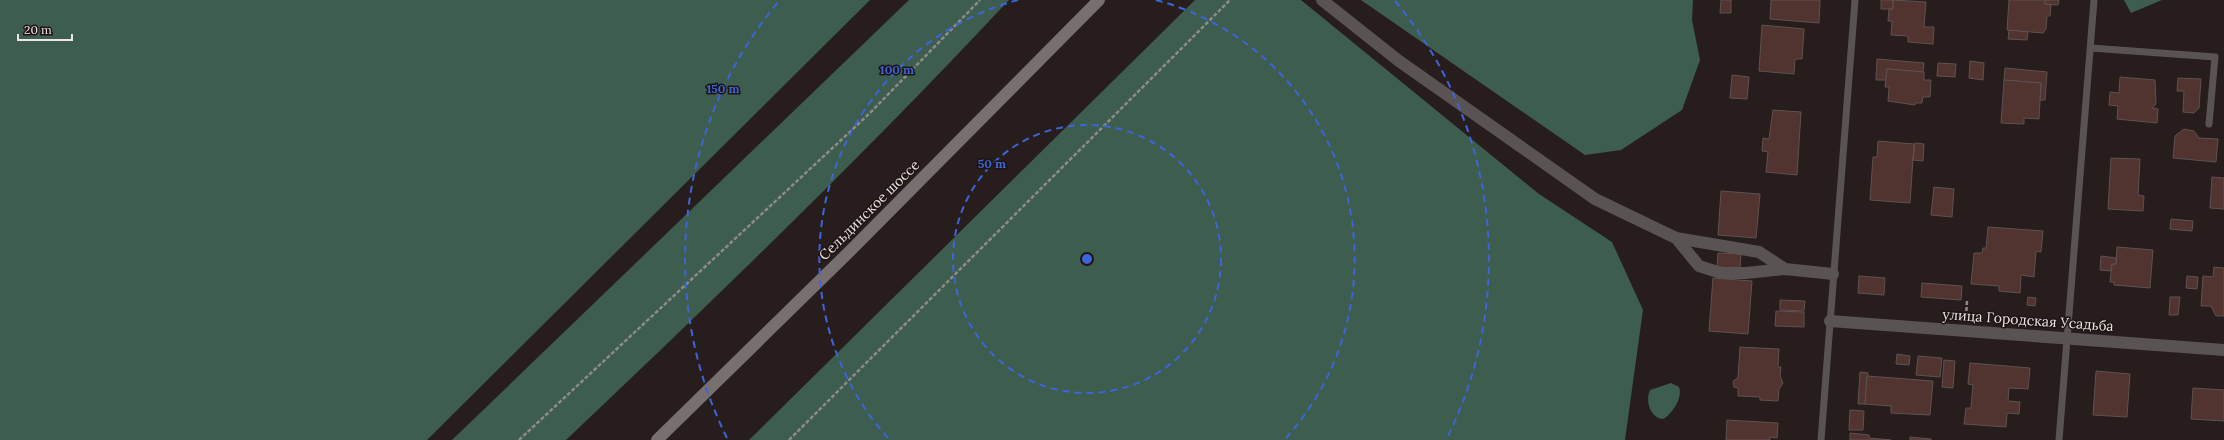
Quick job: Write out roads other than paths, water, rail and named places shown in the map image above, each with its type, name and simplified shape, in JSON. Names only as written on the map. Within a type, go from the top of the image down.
[{"type":"main road","name":"Сельдинское шоссе","points":[[657,440],[849,252],[1099,0]]},
{"type":"street","points":[[1322,0],[1400,61],[1595,199],[1676,238],[1759,252],[1785,269]]},
{"type":"street","points":[[1676,238],[1699,266],[1721,273],[1746,273],[1785,269],[1833,274]]},
{"type":"street","name":"улица Городская Усадьба","points":[[1830,321],[2224,350]]},
{"type":"lane","points":[[1821,440],[1855,0]]},
{"type":"lane","points":[[2060,440],[2094,0]]},
{"type":"lane","points":[[2091,48],[2215,57],[2209,124]]}]
